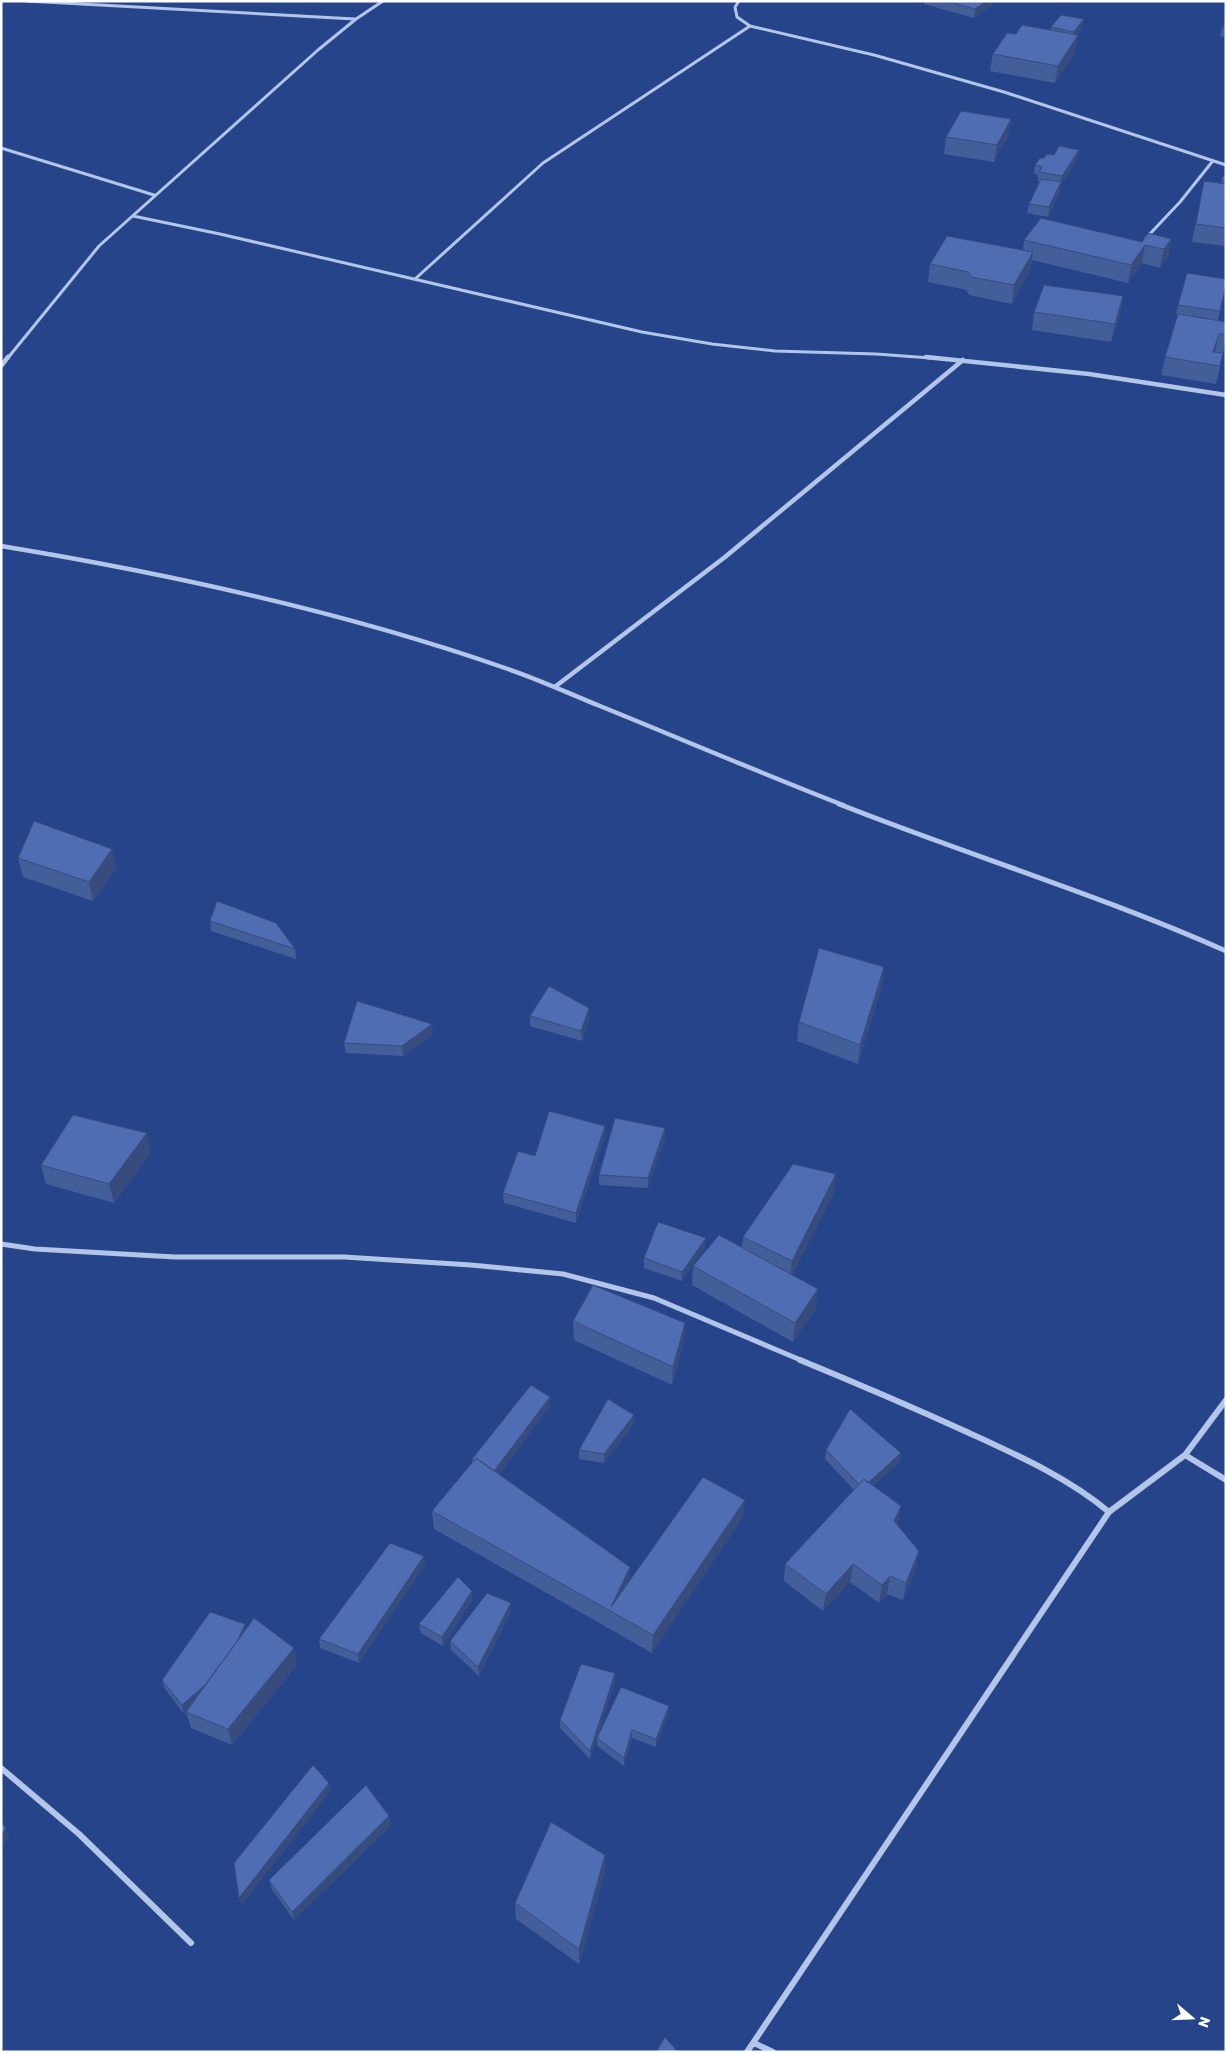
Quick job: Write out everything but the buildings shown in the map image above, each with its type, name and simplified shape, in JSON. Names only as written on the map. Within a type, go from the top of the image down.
[{"type":"street","points":[[26,1],[356,19]]},
{"type":"street","points":[[1,366],[99,246],[318,50],[356,19],[383,1]]},
{"type":"street","points":[[738,1],[735,6],[737,17],[750,26],[874,55],[1004,92],[1212,162],[1226,165]]},
{"type":"street","points":[[415,279],[543,163],[750,26]]},
{"type":"street","points":[[1,148],[154,195]]},
{"type":"street","points":[[1144,240],[1180,202],[1212,162]]},
{"type":"street","points":[[133,216],[642,332],[712,344],[775,351],[876,354],[963,360],[1089,374],[1226,395]]},
{"type":"street","points":[[556,686],[725,557],[963,360]]},
{"type":"street","points":[[1,546],[85,559],[179,578],[415,639],[556,686],[597,705],[904,829],[1184,931],[1226,951]]},
{"type":"street","points":[[1,1244],[35,1249],[175,1257],[344,1257],[470,1265],[563,1274],[654,1298],[902,1402],[1017,1455],[1086,1493],[1109,1512]]},
{"type":"street","points":[[748,2052],[1109,1512],[1185,1455],[1226,1400]]},
{"type":"street","points":[[1185,1455],[1226,1480]]},
{"type":"street","points":[[1,1768],[79,1834],[192,1943]]},
{"type":"street","points":[[754,2043],[773,2052]]}]
